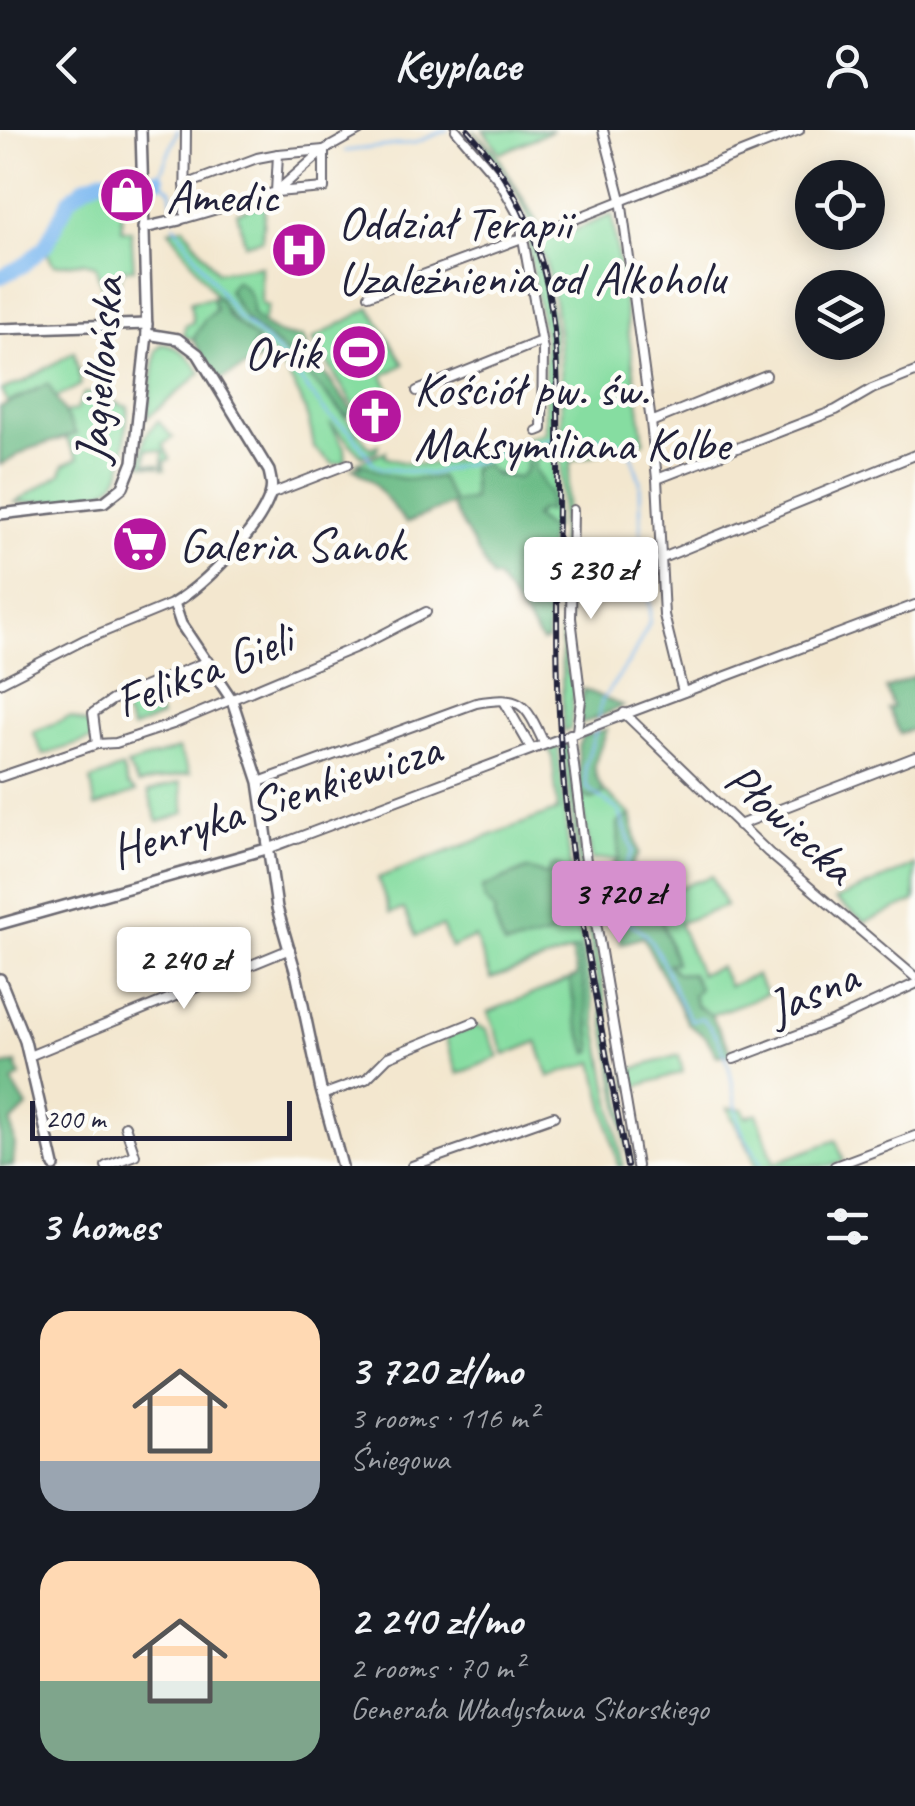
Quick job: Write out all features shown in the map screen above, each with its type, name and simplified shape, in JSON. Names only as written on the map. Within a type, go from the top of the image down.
[{"type":"street","name":"Jagiellońska","points":[[0,514],[94,505],[116,496],[123,487],[132,462],[147,329],[141,130]]},
{"type":"street","points":[[182,219],[186,130]]},
{"type":"street","points":[[276,192],[324,150],[360,130]]},
{"type":"street","points":[[456,130],[482,157],[518,216],[541,341],[542,429],[537,431]]},
{"type":"street","points":[[603,130],[621,199],[657,479],[664,615],[683,692]]},
{"type":"street","points":[[556,227],[799,130]]},
{"type":"street","points":[[185,185],[257,158],[324,150]]},
{"type":"street","points":[[142,228],[276,192],[324,188],[324,150]]},
{"type":"street","points":[[276,192],[278,154]]},
{"type":"street","points":[[369,294],[522,238]]},
{"type":"street","points":[[0,329],[147,329],[178,339],[198,354],[269,471],[271,494]]},
{"type":"street","points":[[417,391],[541,341]]},
{"type":"street","points":[[657,479],[836,410],[872,389],[915,372]]},
{"type":"street","points":[[651,422],[766,376]]},
{"type":"street","points":[[660,559],[915,456]]},
{"type":"street","points":[[0,683],[84,640],[174,603],[211,575],[233,552],[271,494],[348,464]]},
{"type":"street","points":[[573,510],[572,618],[581,700],[577,732],[588,870],[637,1166]]},
{"type":"street","points":[[174,603],[181,624],[232,700],[259,782],[277,908],[342,1166]]},
{"type":"street","name":"Henryka Sienkiewicza","points":[[0,924],[270,848],[915,605]]},
{"type":"street","name":"Feliksa Gieli","points":[[0,777],[97,744],[138,737],[366,643],[426,612]]},
{"type":"street","points":[[97,744],[93,713],[112,700],[208,661]]},
{"type":"street","points":[[504,701],[530,748]]},
{"type":"street","points":[[259,782],[476,703],[517,701],[527,709],[544,743]]},
{"type":"street","name":"Płowiecka","points":[[624,713],[739,824],[915,980]]},
{"type":"street","points":[[739,824],[915,757]]},
{"type":"street","points":[[29,1056],[290,949]]},
{"type":"street","points":[[0,980],[29,1056],[54,1166]]},
{"type":"street","name":"Jasna","points":[[734,1059],[834,1021],[915,980]]},
{"type":"street","points":[[322,1095],[366,1078],[388,1057],[474,1022]]},
{"type":"street","points":[[412,1166],[554,1116]]},
{"type":"street","points":[[106,1166],[135,1155],[126,1126]]},
{"type":"street","points":[[835,1166],[915,1136]]},
{"type":"green space","points":[[473,130],[495,151],[544,235],[557,237],[612,215],[644,442],[571,461],[565,517],[567,673],[575,679],[570,729],[564,731],[562,394],[555,303],[529,217],[505,174]]},
{"type":"green space","points":[[483,130],[553,130],[501,153]]},
{"type":"green space","points":[[107,185],[120,188],[122,230],[131,230],[134,269],[123,269],[118,287],[102,287],[95,265],[54,265],[47,253],[76,201]]},
{"type":"green space","points":[[265,204],[262,240],[245,244],[237,212]]},
{"type":"green space","points":[[524,221],[541,265],[554,329],[554,528],[550,530],[534,517],[540,510],[547,511],[534,468],[537,457],[528,451],[526,470],[519,478],[472,468],[473,499],[454,504],[439,477],[393,478],[357,463],[386,451],[385,457],[405,463],[446,462],[545,433],[545,342]]},
{"type":"green space","points":[[184,227],[217,272],[261,266],[261,304],[268,306],[262,324],[228,290],[239,310],[319,388],[370,448],[379,445],[377,451],[362,456],[330,423],[345,449],[346,462],[333,464],[314,448],[305,409],[288,375],[271,354],[257,361],[253,346],[257,341],[222,305],[169,230]]},
{"type":"green space","points":[[235,281],[249,295],[252,315],[258,320],[281,334],[303,337],[308,351],[354,413],[347,416],[285,352],[246,320],[228,290]]},
{"type":"green space","points":[[219,297],[228,316],[258,341],[253,346],[257,361],[220,380],[193,340],[205,319],[216,310],[212,298]]},
{"type":"green space","points":[[212,298],[216,310],[205,319],[193,340],[184,336],[185,326],[193,322],[190,302]]},
{"type":"green space","name":"Orlik","points":[[370,308],[404,364],[383,376],[390,389],[356,410],[313,339]]},
{"type":"green space","points":[[162,344],[185,354],[201,373],[147,418],[156,351]]},
{"type":"green space","points":[[74,352],[81,385],[55,398],[48,384],[8,403],[1,390],[23,382]]},
{"type":"green space","points":[[48,384],[76,434],[29,449],[0,465],[0,407]]},
{"type":"green space","points":[[84,393],[128,407],[123,462],[115,482],[105,490],[75,499],[14,503],[61,474],[64,465],[78,458],[65,437],[75,433],[62,414],[76,410]]},
{"type":"green space","points":[[158,421],[173,438],[163,444],[170,459],[164,462],[165,469],[162,469],[163,451],[147,449],[146,463],[159,467],[141,464],[145,436]]},
{"type":"green space","points":[[548,445],[546,454],[537,457],[534,468],[549,494],[548,511],[540,510],[534,517],[550,530],[548,640],[542,642],[497,578],[492,578],[451,504],[406,523],[372,481],[352,468],[366,465],[401,478],[440,477],[454,503],[473,499],[472,468],[484,464],[495,475],[519,478],[526,470],[530,446]]},
{"type":"green space","points":[[915,676],[915,728],[900,734],[888,709],[893,707],[886,689]]},
{"type":"green space","points":[[583,689],[623,706],[580,725]]},
{"type":"green space","points":[[177,692],[156,703],[161,717],[132,729],[119,701],[132,708]]},
{"type":"green space","points":[[70,717],[90,725],[93,739],[43,755],[33,732]]},
{"type":"green space","points":[[607,729],[595,767],[605,792],[593,799],[580,796],[578,746],[582,737]]},
{"type":"green space","points":[[563,745],[569,745],[581,855],[633,1166],[584,907]]},
{"type":"green space","points":[[558,747],[571,873],[557,865],[548,876],[526,869],[482,888],[485,900],[495,910],[570,924],[576,913],[623,1166],[618,1166],[594,1062],[549,1077],[537,1042],[505,1055],[488,1012],[570,979],[577,1022],[591,1025],[584,1004],[578,949],[491,979],[475,937],[451,948],[442,926],[416,936],[404,909],[390,913],[378,878],[558,810],[552,754],[547,750]]},
{"type":"green space","points":[[178,749],[190,773],[138,784],[127,765]]},
{"type":"green space","points":[[122,768],[128,785],[136,792],[95,807],[91,780]]},
{"type":"green space","points":[[180,782],[185,813],[158,822],[148,792]]},
{"type":"green space","points":[[605,792],[631,815],[618,823],[619,859],[592,860],[580,796],[593,799]]},
{"type":"green space","points":[[631,815],[639,854],[628,875],[629,893],[640,908],[661,919],[676,963],[668,964],[677,974],[691,973],[699,988],[693,995],[696,1005],[711,1015],[733,1054],[717,1056],[706,1037],[688,1024],[643,937],[621,944],[605,878],[607,870],[619,859],[618,823]]},
{"type":"green space","points":[[557,865],[570,874],[576,910],[572,922],[545,937],[504,946],[494,910],[485,900],[482,888],[527,869],[548,875],[551,867]]},
{"type":"green space","points":[[915,865],[915,901],[865,922],[835,900]]},
{"type":"green space","points":[[712,876],[726,906],[679,923],[700,974],[720,967],[729,986],[756,975],[767,994],[711,1015],[696,1005],[693,995],[698,987],[692,973],[677,974],[668,964],[676,962],[673,952],[636,903]]},
{"type":"green space","points":[[578,949],[593,1051],[588,1053],[577,1022],[570,979],[577,976],[571,951]]},
{"type":"green space","points":[[477,1026],[486,1029],[499,1057],[458,1074],[445,1037]]},
{"type":"green space","points":[[679,1055],[683,1072],[629,1089],[626,1071]]},
{"type":"green space","points":[[16,1063],[20,1076],[12,1082],[27,1107],[11,1123],[15,1144],[13,1166],[0,1166],[0,1067]]},
{"type":"green space","points":[[728,1108],[743,1109],[746,1117],[757,1113],[774,1163],[836,1140],[844,1161],[829,1166],[754,1166]]},
{"type":"waterway","points":[[173,216],[171,190],[158,179],[178,130]]},
{"type":"waterway","points":[[345,151],[414,143],[447,130]]},
{"type":"waterway","points":[[0,277],[24,265],[45,246],[69,200],[85,186],[102,179],[158,179]]},
{"type":"waterway","points":[[174,224],[237,316],[279,353],[328,415],[351,432],[381,468],[430,474],[547,440],[593,436],[621,443],[632,457],[640,481],[649,624],[631,659],[602,700],[598,719]]},
{"type":"waterway","points":[[597,727],[585,766],[587,788],[619,811],[633,851],[618,888],[618,911],[654,945],[691,1020],[702,1018],[720,1042],[741,1129],[761,1166]]},
{"type":"railway","points":[[468,130],[500,171],[524,213],[540,257],[550,302],[558,395],[557,636],[563,776],[582,923],[627,1166]]},
{"type":"place","name":"Amedic","points":[[127,195]]},
{"type":"place","name":"Oddział Terapii Uzależnienia od Alkoholu","points":[[299,250]]},
{"type":"place","name":"Orlik","points":[[359,352]]},
{"type":"place","name":"Kościół pw. św. Maksymiliana Kolbe","points":[[375,416]]},
{"type":"place","name":"Galeria Sanok","points":[[140,544]]}]
